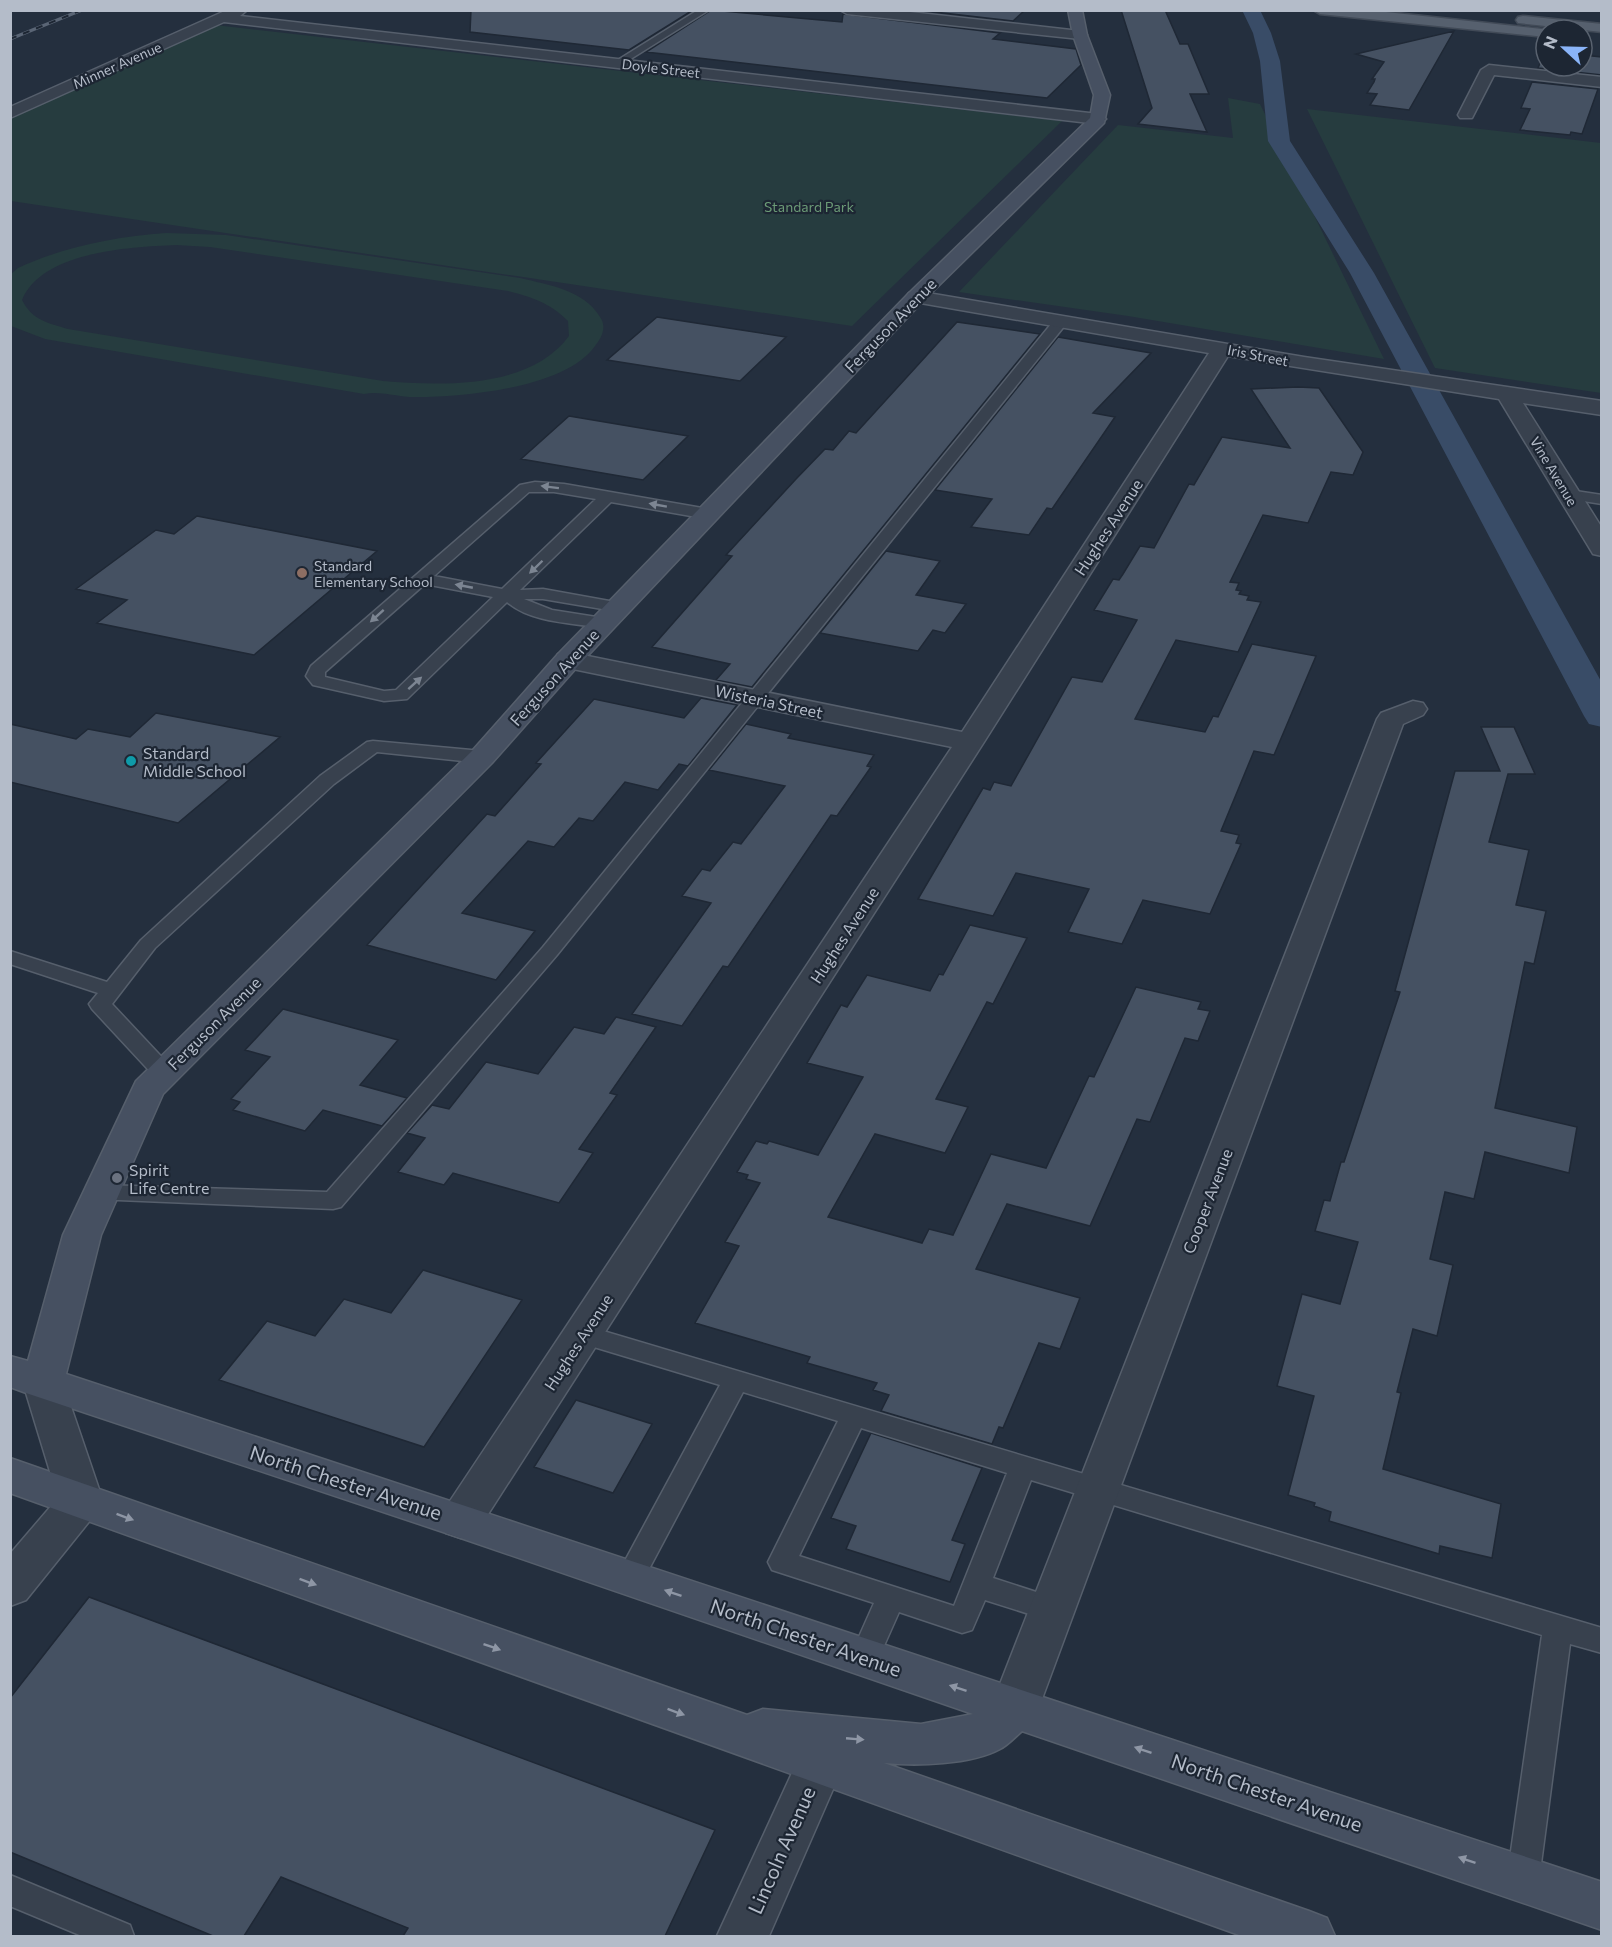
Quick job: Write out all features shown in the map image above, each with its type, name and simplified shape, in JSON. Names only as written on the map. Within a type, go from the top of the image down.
[{"type":"main road","points":[[1320,10],[1534,32]]},
{"type":"main road","points":[[1421,10],[1602,28]]},
{"type":"street","name":"Minner Avenue","points":[[10,113],[240,10]]},
{"type":"street","points":[[847,10],[1078,23],[1102,95],[1098,119]]},
{"type":"street","name":"Doyle Street","points":[[223,18],[1098,119]]},
{"type":"street","points":[[1467,115],[1489,70],[1602,82]]},
{"type":"street","name":"Ferguson Avenue","points":[[27,1377],[82,1234],[148,1089],[482,757],[568,660],[916,297],[1098,119]]},
{"type":"street","name":"Iris Street","points":[[916,297],[1349,371],[1602,408]]},
{"type":"street","name":"Hughes Avenue","points":[[461,1520],[970,742],[1223,348]]},
{"type":"street","name":"Vine Avenue","points":[[1508,394],[1602,549]]},
{"type":"street","name":"Wisteria Street","points":[[568,660],[970,742]]},
{"type":"street","name":"Cooper Avenue","points":[[1015,1707],[1391,719],[1413,709]]},
{"type":"street","points":[[27,1377],[81,1501]]},
{"type":"street","name":"North Chester Avenue","points":[[27,1377],[461,1520],[1602,1906]]},
{"type":"street","points":[[10,1475],[1298,1935]]},
{"type":"street","points":[[10,1587],[81,1501]]},
{"type":"street","points":[[713,1726],[921,1745],[984,1734],[1015,1707]]},
{"type":"street","name":"Lincoln Avenue","points":[[742,1936],[820,1764]]},
{"type":"lane","points":[[618,63],[705,10]]},
{"type":"lane","points":[[102,1193],[333,1202],[550,951],[1061,321]]},
{"type":"lane","points":[[608,496],[508,595],[401,695],[384,696],[319,681],[315,676],[317,670],[525,488],[547,486],[608,496],[708,514]]},
{"type":"lane","points":[[1569,495],[1602,500]]},
{"type":"lane","points":[[421,578],[508,595],[543,594],[612,615]]},
{"type":"lane","points":[[508,595],[515,603],[528,608],[612,615]]},
{"type":"lane","points":[[164,1073],[100,1004],[148,944],[327,780],[373,746],[482,757]]},
{"type":"lane","points":[[10,957],[111,990]]},
{"type":"lane","points":[[584,1334],[1602,1641]]},
{"type":"lane","points":[[630,1578],[736,1380]]},
{"type":"lane","points":[[854,1415],[782,1562],[962,1621],[1023,1467]]},
{"type":"lane","points":[[976,1585],[1051,1609]]},
{"type":"lane","points":[[865,1657],[891,1597]]},
{"type":"lane","points":[[1523,1879],[1558,1628]]},
{"type":"lane","points":[[10,1890],[118,1936]]},
{"type":"green space","name":"Standard Park","points":[[206,24],[1062,121],[852,326],[11,201],[10,115]]},
{"type":"green space","points":[[1228,98],[1260,104],[1384,359],[1128,316],[959,292],[1118,125],[1233,138]]},
{"type":"green space","points":[[1307,109],[1601,143],[1601,393],[1435,368]]},
{"type":"green space","points":[[166,233],[226,235],[520,278],[565,290],[585,300],[600,317],[603,332],[595,346],[580,361],[536,381],[481,393],[409,397],[381,393],[364,394],[45,339],[11,326],[11,274],[18,268],[72,248]],"holes":[[[157,246],[210,247],[508,291],[533,298],[554,310],[568,321],[569,336],[552,353],[532,366],[509,375],[457,383],[406,383],[68,329],[36,316],[22,300],[33,284],[48,271],[90,255],[113,250]]]},
{"type":"building","points":[[471,10],[693,10],[629,50],[470,32]]},
{"type":"building","points":[[711,10],[842,22],[843,14],[1000,33],[993,39],[1076,49],[1081,65],[1047,98],[646,52]]},
{"type":"building","points":[[917,10],[1025,10],[1013,21]]},
{"type":"building","points":[[1121,10],[1165,10],[1180,44],[1188,44],[1209,94],[1190,94],[1207,132],[1138,124],[1152,108]]},
{"type":"building","points":[[1454,31],[1409,110],[1370,105],[1377,94],[1367,93],[1375,79],[1372,79],[1384,62],[1356,54]]},
{"type":"building","points":[[1594,56],[1602,57],[1602,75],[1594,74]]},
{"type":"building","points":[[1532,82],[1598,89],[1582,134],[1520,130],[1530,109],[1521,108]]},
{"type":"building","points":[[657,317],[786,337],[740,381],[607,360]]},
{"type":"building","points":[[957,322],[1040,334],[752,687],[716,680],[730,664],[652,647],[732,556],[726,555],[796,479],[825,449],[833,450],[849,431],[856,433]]},
{"type":"building","points":[[1058,337],[1151,353],[1093,413],[1115,417],[1052,509],[1047,508],[1029,535],[971,527],[992,499],[935,490]]},
{"type":"building","points":[[1319,388],[1363,452],[1353,475],[1331,472],[1308,523],[1263,515],[1230,582],[1239,583],[1236,590],[1241,591],[1239,594],[1249,596],[1247,600],[1261,602],[1238,652],[1176,640],[1135,719],[1205,732],[1213,716],[1218,717],[1252,644],[1316,656],[1274,755],[1254,751],[1221,831],[1239,835],[1236,843],[1241,844],[1210,914],[1143,900],[1122,944],[1068,932],[1089,889],[1016,873],[993,916],[918,899],[983,788],[990,790],[994,782],[1011,786],[1072,677],[1102,682],[1137,620],[1094,610],[1113,579],[1119,580],[1140,546],[1154,548],[1189,484],[1194,485],[1222,437],[1290,448],[1251,389]]},
{"type":"building","points":[[569,416],[688,436],[643,480],[521,459]]},
{"type":"building","points":[[197,516],[377,551],[254,655],[97,623],[127,600],[76,589],[156,530],[174,534]]},
{"type":"building","points":[[886,551],[940,561],[916,595],[966,604],[945,633],[933,630],[918,651],[820,633]]},
{"type":"building","points":[[701,698],[737,705],[688,766],[679,764],[658,790],[625,782],[593,821],[579,818],[554,847],[528,841],[462,913],[535,931],[496,980],[367,945],[487,814],[495,816],[541,764],[536,763],[594,699],[684,718]]},
{"type":"building","name":"Standard Middle School","points":[[156,713],[280,737],[178,823],[10,782],[10,724],[76,739],[88,729],[130,737]]},
{"type":"building","points":[[746,724],[791,734],[788,738],[874,755],[867,766],[871,767],[837,816],[831,815],[728,967],[723,966],[682,1026],[632,1014],[711,903],[682,896],[702,869],[710,871],[733,842],[741,844],[785,786],[709,770]]},
{"type":"building","points":[[1481,727],[1514,727],[1535,774],[1508,774],[1489,842],[1529,850],[1516,905],[1546,911],[1534,964],[1525,962],[1495,1108],[1577,1127],[1569,1173],[1485,1152],[1474,1199],[1445,1192],[1430,1259],[1453,1265],[1437,1336],[1413,1329],[1397,1392],[1401,1393],[1383,1469],[1501,1504],[1492,1558],[1440,1546],[1439,1554],[1329,1521],[1331,1512],[1314,1506],[1315,1503],[1288,1495],[1314,1396],[1277,1386],[1302,1294],[1340,1304],[1358,1242],[1315,1231],[1324,1200],[1330,1201],[1341,1162],[1344,1162],[1400,992],[1395,991],[1455,771],[1500,771]]},
{"type":"building","points":[[970,925],[1027,938],[993,1004],[987,1002],[936,1099],[968,1107],[945,1153],[875,1134],[828,1217],[922,1243],[929,1229],[953,1235],[991,1154],[1046,1168],[1089,1076],[1094,1077],[1136,987],[1201,1002],[1198,1009],[1210,1011],[1198,1041],[1185,1038],[1150,1122],[1137,1119],[1090,1226],[1007,1204],[976,1269],[1080,1298],[1060,1349],[1039,1343],[1003,1428],[999,1427],[992,1444],[881,1411],[889,1395],[873,1390],[877,1383],[807,1363],[810,1357],[695,1323],[739,1246],[725,1242],[760,1183],[746,1179],[748,1175],[737,1172],[756,1141],[767,1144],[769,1141],[818,1155],[863,1077],[807,1063],[841,1005],[847,1007],[867,975],[930,991],[939,974],[943,975]]},
{"type":"building","points":[[283,1009],[398,1040],[360,1085],[407,1098],[382,1126],[323,1110],[305,1131],[233,1110],[240,1102],[231,1099],[270,1057],[245,1050]]},
{"type":"building","points":[[616,1017],[656,1027],[610,1093],[617,1095],[579,1149],[593,1153],[559,1203],[453,1173],[444,1185],[398,1172],[425,1138],[407,1133],[432,1105],[449,1109],[486,1062],[538,1074],[574,1027],[604,1034]]},
{"type":"building","points":[[423,1270],[522,1300],[424,1447],[219,1380],[267,1321],[315,1336],[344,1299],[391,1313]]},
{"type":"building","points":[[576,1400],[652,1424],[613,1493],[534,1467]]},
{"type":"building","points":[[871,1433],[982,1468],[952,1540],[965,1544],[950,1582],[846,1549],[856,1526],[831,1518]]},
{"type":"building","points":[[89,1597],[715,1830],[665,1936],[403,1936],[408,1928],[281,1877],[244,1936],[213,1936],[10,1852],[10,1698]]},
{"type":"waterway","points":[[1251,10],[1262,33],[1270,61],[1279,141],[1362,273],[1602,716]]},
{"type":"railway","points":[[10,39],[82,10]]},
{"type":"place","name":"Standard Elementary School","points":[[302,573]]},
{"type":"place","name":"Standard Middle School","points":[[131,761]]},
{"type":"place","name":"Spirit Life Centre","points":[[117,1178]]}]
